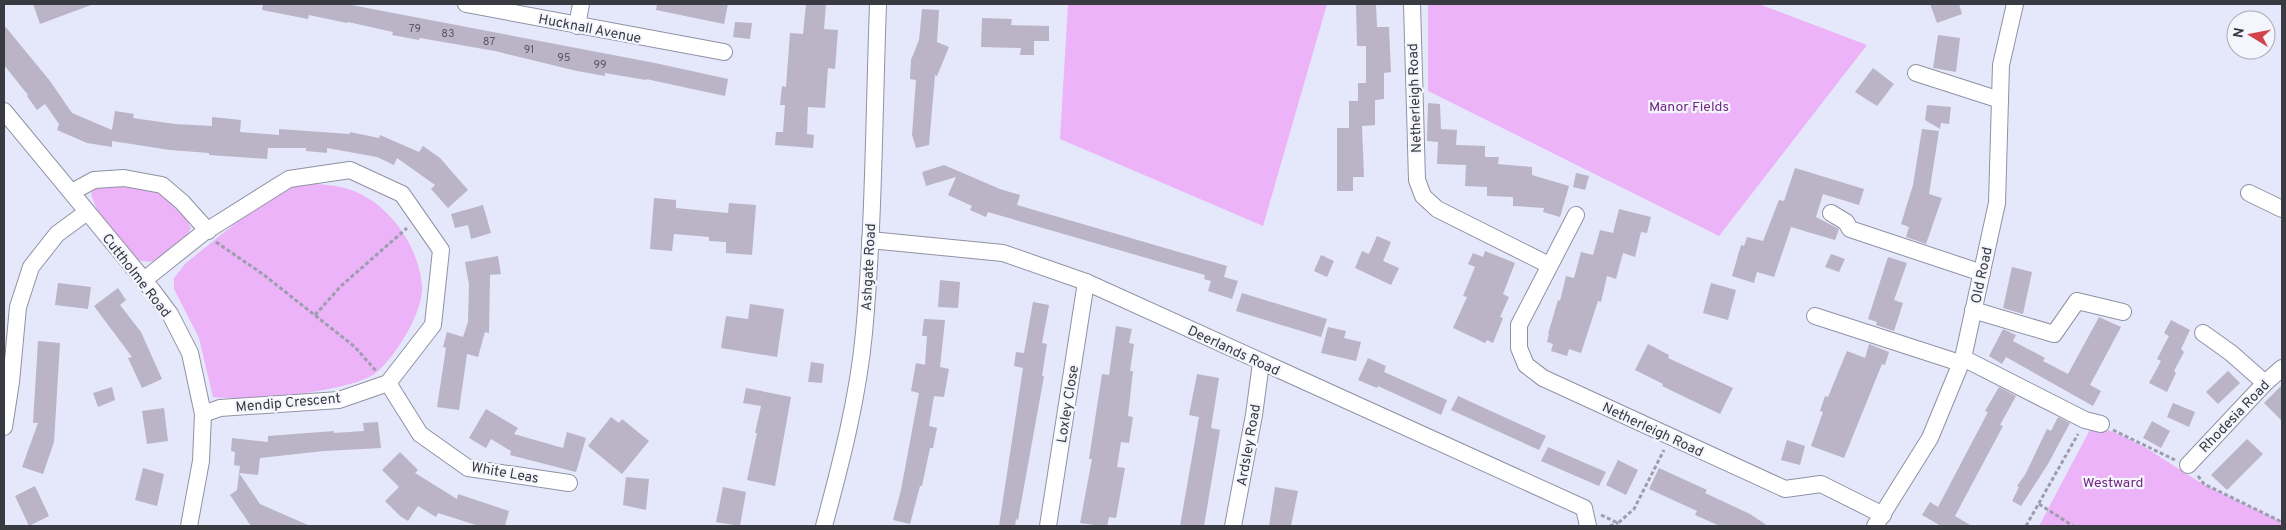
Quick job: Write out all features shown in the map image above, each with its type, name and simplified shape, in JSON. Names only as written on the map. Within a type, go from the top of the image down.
[{"type":"street","name":"Hucknall Avenue","points":[[466,4],[724,52]]},
{"type":"street","points":[[577,26],[581,4]]},
{"type":"street","name":"Ashgate Road","points":[[824,526],[848,430],[864,335],[870,240],[878,4]]},
{"type":"street","name":"Netherleigh Road","points":[[1405,4],[1417,180],[1423,196],[1437,209],[1549,265]]},
{"type":"street","name":"Old Road","points":[[1879,521],[1930,438],[1962,360],[1997,203],[2001,65],[2015,4]]},
{"type":"street","points":[[1916,73],[2000,100]]},
{"type":"street","name":"Cuttholme Road","points":[[4,111],[144,280],[170,314],[190,352],[203,414],[201,462],[189,526]]},
{"type":"street","points":[[144,280],[205,232],[289,179],[350,170],[402,194],[442,250],[433,325],[388,383]]},
{"type":"street","points":[[72,192],[94,180],[124,178],[162,185],[182,202],[205,232]]},
{"type":"street","points":[[2249,193],[2282,209]]},
{"type":"street","points":[[4,427],[11,382],[18,308],[31,267],[58,234],[87,212]]},
{"type":"street","points":[[1832,213],[1846,222],[1850,229],[1982,273]]},
{"type":"street","name":"Netherleigh Road","points":[[1576,215],[1520,325],[1519,348],[1526,365],[1543,378],[1785,489],[1821,484],[1879,521]]},
{"type":"street","name":"Deerlands Road","points":[[870,240],[1003,253],[1086,282],[1584,508]]},
{"type":"street","name":"Loxley Close","points":[[1048,526],[1086,282]]},
{"type":"street","points":[[1973,310],[2054,334],[2077,300],[2123,312]]},
{"type":"street","points":[[1815,316],[1962,360],[2093,422]]},
{"type":"street","points":[[2203,333],[2265,383]]},
{"type":"street","name":"Ardsley Road","points":[[1233,526],[1254,414],[1261,363]]},
{"type":"street","name":"Rhodesia Road","points":[[2188,465],[2265,383],[2282,368]]},
{"type":"street","name":"Mendip Crescent","points":[[203,414],[220,408],[339,400],[388,383]]},
{"type":"street","name":"White Leas","points":[[388,383],[420,434],[468,468],[569,483]]},
{"type":"street","points":[[1584,508],[1588,526]]},
{"type":"path","points":[[314,315],[342,286],[419,217]]},
{"type":"path","points":[[205,232],[264,275],[355,347],[388,383]]},
{"type":"path","points":[[2026,526],[2093,422],[2188,465],[2204,484],[2282,522]]},
{"type":"path","points":[[1610,526],[1618,523],[1634,509],[1671,437]]},
{"type":"path","points":[[2039,504],[2073,526]]},
{"type":"path","points":[[1584,508],[1618,523]]},
{"type":"green space","points":[[1068,4],[1327,4],[1263,226],[1060,139]]},
{"type":"green space","name":"Manor Fields","points":[[1428,4],[1759,4],[1867,45],[1719,236],[1428,91]]},
{"type":"green space","points":[[115,184],[150,190],[160,194],[176,206],[191,228],[174,251],[160,260],[148,262],[136,260],[99,215],[91,194],[98,187]]},
{"type":"green space","points":[[298,184],[320,184],[354,191],[380,207],[391,217],[409,243],[420,271],[421,296],[414,320],[400,344],[384,365],[377,372],[364,379],[323,390],[298,394],[250,398],[213,397],[199,338],[174,289],[174,278],[185,264],[258,205],[278,190]]},
{"type":"green space","name":"Westward","points":[[2092,426],[2107,430],[2137,443],[2205,485],[2282,522],[2282,526],[2039,526]]},
{"type":"building","points":[[33,4],[91,4],[91,5],[40,24]]},
{"type":"building","points":[[263,4],[346,4],[655,63],[728,79],[725,96],[646,79],[605,73],[605,76],[577,71],[495,51],[392,35],[393,32],[348,22],[309,15],[308,19],[262,10]]},
{"type":"building","points":[[657,4],[728,4],[724,24],[656,10]]},
{"type":"building","points":[[806,4],[826,4],[824,29],[838,30],[835,69],[828,68],[825,108],[808,107],[807,134],[814,135],[813,148],[775,145],[776,132],[783,132],[785,105],[780,105],[782,86],[786,87],[790,33],[803,34]]},
{"type":"building","points":[[1356,4],[1376,4],[1377,27],[1389,27],[1391,72],[1384,73],[1384,99],[1375,100],[1375,125],[1362,126],[1364,177],[1353,177],[1353,191],[1337,191],[1337,128],[1349,128],[1349,101],[1358,101],[1358,83],[1366,83],[1366,46],[1357,46]]},
{"type":"building","points":[[1930,4],[1959,4],[1962,14],[1937,23]]},
{"type":"building","points":[[922,9],[939,10],[937,42],[949,47],[937,76],[935,75],[929,145],[916,148],[912,135],[916,80],[910,79],[911,60],[919,40]]},
{"type":"building","points":[[982,18],[1012,19],[1011,25],[1049,26],[1049,41],[1034,41],[1034,55],[1020,55],[1021,48],[981,47]]},
{"type":"building","points":[[735,22],[752,23],[750,39],[733,37]]},
{"type":"building","points":[[4,25],[50,81],[72,113],[112,130],[115,111],[134,114],[133,118],[175,124],[212,126],[212,117],[241,120],[240,132],[279,135],[279,129],[350,134],[350,132],[379,138],[380,135],[419,152],[423,146],[440,158],[468,190],[448,208],[431,189],[435,185],[397,158],[394,165],[377,157],[327,148],[327,153],[306,151],[306,148],[268,148],[267,159],[209,155],[209,153],[170,150],[112,141],[112,147],[87,143],[57,130],[59,124],[45,104],[37,110],[28,95],[4,65]]},
{"type":"building","points":[[1938,35],[1960,38],[1956,72],[1933,68]]},
{"type":"building","points":[[1873,68],[1894,84],[1877,106],[1855,92]]},
{"type":"building","points":[[1428,103],[1440,104],[1441,129],[1457,130],[1456,145],[1485,146],[1485,157],[1499,157],[1498,164],[1532,167],[1532,175],[1569,186],[1560,217],[1543,212],[1544,208],[1513,206],[1513,197],[1487,196],[1487,187],[1465,186],[1466,165],[1437,164],[1438,142],[1427,141]]},
{"type":"building","points":[[1927,105],[1951,107],[1949,124],[1941,123],[1940,129],[1925,120]]},
{"type":"building","points":[[1922,129],[1939,131],[1929,194],[1942,198],[1926,244],[1906,237],[1909,227],[1901,224],[1913,185]]},
{"type":"building","points":[[944,165],[1000,189],[1020,195],[1017,205],[1227,266],[1224,277],[1238,281],[1232,299],[1208,291],[1211,281],[1204,279],[1205,275],[988,212],[986,217],[970,210],[972,206],[948,195],[956,177],[926,186],[922,172]]},
{"type":"building","points":[[1795,168],[1864,189],[1859,205],[1823,194],[1816,217],[1839,229],[1835,240],[1791,227],[1774,277],[1757,272],[1754,283],[1732,276],[1741,245],[1744,246],[1747,237],[1763,241],[1779,200],[1784,201]]},
{"type":"building","points":[[1576,173],[1589,176],[1585,190],[1573,187]]},
{"type":"building","points":[[654,198],[676,200],[676,208],[728,213],[729,203],[756,205],[752,255],[726,253],[726,242],[709,241],[709,237],[674,234],[672,251],[650,249]]},
{"type":"building","points":[[483,205],[491,233],[471,239],[468,225],[455,228],[451,214]]},
{"type":"building","points":[[1619,209],[1651,217],[1647,233],[1641,232],[1635,257],[1623,253],[1616,279],[1607,276],[1601,302],[1598,301],[1581,353],[1569,349],[1567,356],[1551,351],[1553,344],[1547,342],[1548,334],[1558,300],[1560,301],[1566,276],[1574,278],[1581,252],[1593,255],[1600,230],[1613,233]]},
{"type":"building","points":[[1377,236],[1391,242],[1383,261],[1399,268],[1391,285],[1355,268],[1362,251],[1369,254]]},
{"type":"building","points":[[1485,251],[1515,263],[1503,294],[1509,297],[1500,317],[1503,318],[1493,343],[1487,340],[1485,343],[1453,328],[1467,297],[1463,296],[1475,267],[1468,264],[1473,253],[1483,257]]},
{"type":"building","points":[[1831,254],[1845,259],[1839,272],[1825,267]]},
{"type":"building","points":[[1321,255],[1334,261],[1327,277],[1314,271]]},
{"type":"building","points":[[498,256],[501,274],[490,275],[489,333],[485,332],[478,357],[467,354],[459,410],[437,407],[446,348],[443,347],[447,332],[463,337],[468,322],[469,285],[465,262]]},
{"type":"building","points":[[1888,257],[1907,263],[1894,300],[1903,303],[1894,331],[1876,325],[1877,322],[1868,319]]},
{"type":"building","points":[[2012,267],[2032,272],[2023,314],[2003,308]]},
{"type":"building","points":[[940,280],[960,282],[958,308],[938,307]]},
{"type":"building","points":[[58,283],[91,287],[88,309],[55,305]]},
{"type":"building","points":[[1711,283],[1736,290],[1728,320],[1703,313]]},
{"type":"building","points":[[118,288],[126,300],[120,305],[141,332],[162,379],[142,388],[128,358],[132,357],[94,306]]},
{"type":"building","points":[[1242,293],[1327,319],[1321,337],[1236,311]]},
{"type":"building","points":[[1033,302],[1049,305],[1042,343],[1047,344],[1042,376],[1044,376],[1018,520],[1016,519],[1015,526],[999,526],[1023,368],[1014,366],[1016,352],[1024,353]]},
{"type":"building","points":[[750,304],[784,309],[777,357],[721,348],[726,316],[748,319]]},
{"type":"building","points":[[2099,317],[2121,327],[2090,385],[2101,391],[2093,406],[2006,357],[2002,364],[1989,356],[2003,329],[2016,335],[2013,341],[2045,358],[2043,361],[2068,374]]},
{"type":"building","points":[[924,319],[945,320],[940,367],[949,369],[944,397],[934,396],[929,426],[937,428],[933,448],[930,448],[922,486],[920,486],[910,524],[893,520],[901,490],[919,393],[911,391],[916,363],[925,365],[927,336],[922,336]]},
{"type":"building","points":[[2171,320],[2190,330],[2181,349],[2184,352],[2174,371],[2176,373],[2167,392],[2149,383],[2161,361],[2157,359],[2169,336],[2164,333]]},
{"type":"building","points":[[1116,326],[1132,329],[1129,343],[1134,344],[1130,371],[1133,371],[1128,416],[1133,417],[1129,443],[1121,442],[1117,467],[1125,468],[1116,518],[1109,517],[1107,526],[1101,526],[1080,523],[1092,459],[1089,459],[1102,374],[1109,375]]},
{"type":"building","points":[[1328,327],[1346,331],[1344,338],[1361,342],[1356,361],[1321,353]]},
{"type":"building","points":[[38,341],[60,343],[54,442],[43,474],[22,467],[38,423],[33,423]]},
{"type":"building","points":[[1648,344],[1669,355],[1668,358],[1733,388],[1720,414],[1662,386],[1663,384],[1635,370]]},
{"type":"building","points":[[1869,344],[1889,352],[1885,365],[1882,364],[1844,458],[1811,446],[1823,412],[1820,411],[1825,396],[1828,397],[1847,351],[1865,358]]},
{"type":"building","points":[[1368,358],[1386,366],[1384,372],[1447,400],[1441,415],[1378,386],[1377,388],[1358,380]]},
{"type":"building","points":[[811,362],[824,364],[822,383],[808,382]]},
{"type":"building","points":[[2228,371],[2240,383],[2218,404],[2206,392]]},
{"type":"building","points":[[1197,374],[1219,378],[1211,428],[1220,430],[1204,526],[1180,526],[1199,417],[1189,415]]},
{"type":"building","points":[[2282,385],[2282,421],[2264,403]]},
{"type":"building","points":[[112,387],[115,400],[98,407],[93,393]]},
{"type":"building","points":[[1999,387],[2016,396],[2000,425],[2003,426],[1955,516],[1972,526],[1941,526],[1922,515],[1930,502],[1938,507],[1988,412],[1985,411]]},
{"type":"building","points":[[746,388],[791,397],[775,486],[747,480],[761,406],[743,403]]},
{"type":"building","points":[[1458,396],[1546,436],[1539,450],[1451,410]]},
{"type":"building","points":[[2173,403],[2195,412],[2189,427],[2167,417]]},
{"type":"building","points":[[164,408],[168,441],[147,444],[142,411]]},
{"type":"building","points":[[486,409],[518,428],[514,434],[563,448],[567,432],[586,438],[576,472],[510,455],[511,451],[491,439],[486,448],[469,438]]},
{"type":"building","points":[[611,417],[619,423],[622,419],[649,441],[622,474],[588,446]]},
{"type":"building","points":[[2058,417],[2070,423],[2048,464],[2021,506],[2012,501],[2019,487],[2017,486],[2025,475],[2047,429],[2051,431]]},
{"type":"building","points":[[2152,421],[2170,431],[2161,448],[2143,438]]},
{"type":"building","points":[[378,422],[381,448],[324,451],[260,458],[258,475],[239,473],[240,466],[234,465],[235,452],[231,451],[232,438],[268,442],[268,436],[334,431],[334,433],[364,431],[363,423]]},
{"type":"building","points":[[2247,439],[2263,454],[2227,490],[2211,475]]},
{"type":"building","points":[[1787,440],[1805,446],[1800,465],[1781,460]]},
{"type":"building","points":[[1548,447],[1606,472],[1599,486],[1541,461]]},
{"type":"building","points":[[400,452],[418,470],[415,473],[457,499],[458,494],[509,511],[505,526],[479,526],[438,513],[436,517],[418,506],[408,521],[400,516],[385,501],[399,487],[382,470]]},
{"type":"building","points":[[1618,460],[1638,470],[1626,495],[1606,485]]},
{"type":"building","points":[[143,468],[164,474],[157,506],[135,500]]},
{"type":"building","points":[[1659,468],[1707,490],[1705,493],[1750,514],[1768,526],[1720,526],[1695,515],[1697,511],[1649,489]]},
{"type":"building","points":[[239,473],[260,504],[310,526],[251,526],[230,495],[237,490]]},
{"type":"building","points":[[626,477],[649,479],[646,510],[623,505]]},
{"type":"building","points":[[35,486],[49,516],[29,526],[15,496]]},
{"type":"building","points":[[723,487],[746,492],[740,526],[716,522]]},
{"type":"building","points":[[1275,487],[1298,491],[1291,526],[1269,526]]}]
